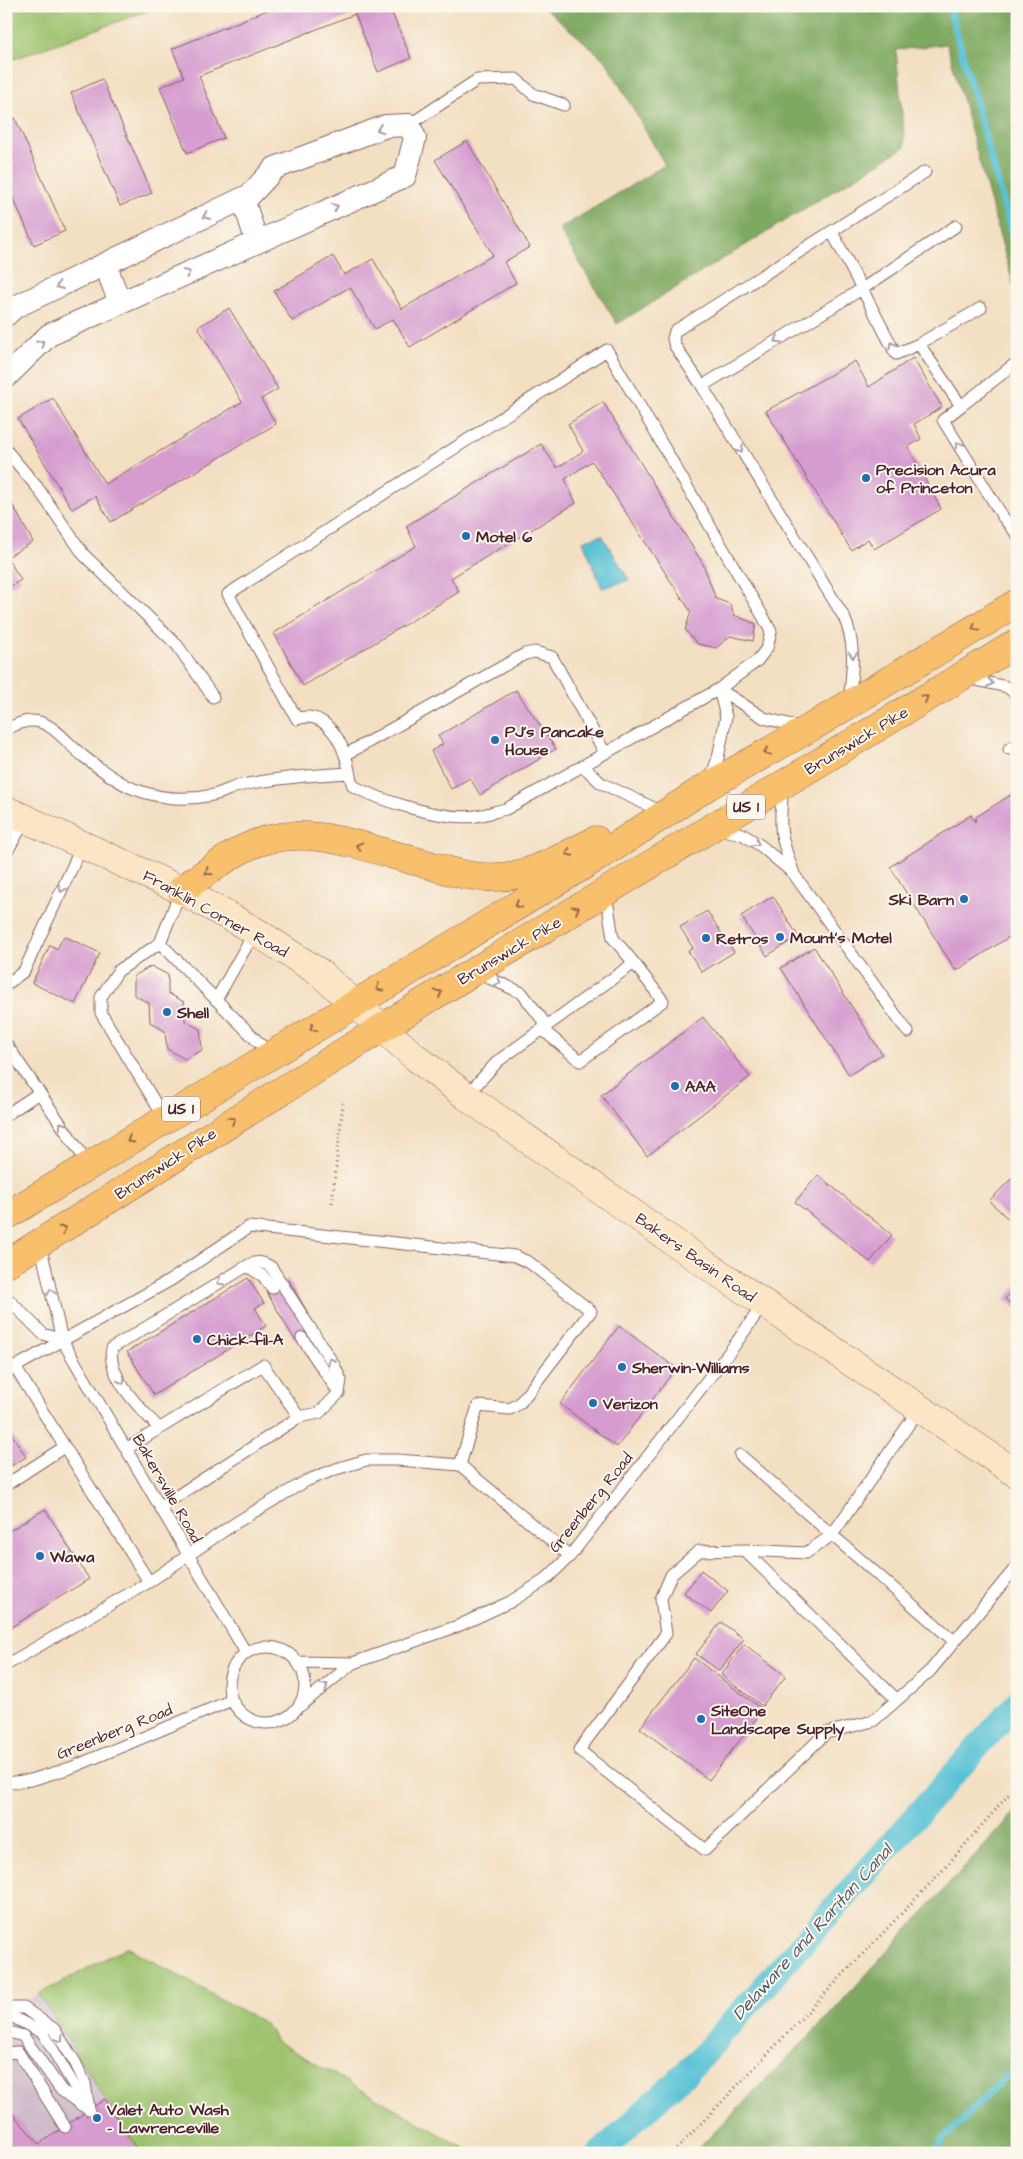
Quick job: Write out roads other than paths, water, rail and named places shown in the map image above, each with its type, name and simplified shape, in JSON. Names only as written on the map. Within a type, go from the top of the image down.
[{"type":"highway","name":"Brunswick Pike","points":[[6,1216],[614,847],[708,786],[810,728],[1017,603]]},
{"type":"highway","name":"Brunswick Pike","points":[[6,1264],[195,1144],[475,971],[1017,643]]},
{"type":"highway","points":[[182,890],[246,848],[273,838],[292,834],[337,840],[470,875],[484,877],[513,875],[536,868],[708,786]]},
{"type":"main road","name":"Franklin Corner Road","points":[[16,815],[182,890],[255,931],[320,973],[383,1029]]},
{"type":"main road","name":"Bakers Basin Road","points":[[383,1029],[414,1056],[466,1096],[764,1303],[1017,1474]]},
{"type":"street","points":[[6,316],[15,307],[243,199],[250,195],[275,168],[386,126],[409,125],[415,138],[405,176],[48,335],[6,377]]},
{"type":"street","points":[[243,199],[257,242]]},
{"type":"street","points":[[105,264],[120,304]]},
{"type":"lane","points":[[409,125],[477,80],[516,79],[533,94],[564,105]]},
{"type":"lane","points":[[849,704],[854,652],[851,632],[844,617],[702,386],[675,346],[673,339],[675,331],[925,172]]},
{"type":"lane","points":[[702,386],[862,289],[956,226]]},
{"type":"lane","points":[[832,232],[896,354],[919,344],[981,308]]},
{"type":"lane","points":[[919,344],[961,406]]},
{"type":"lane","points":[[607,350],[771,632],[767,648],[756,661],[719,689],[605,753],[506,809],[474,816],[441,814],[377,798],[352,786],[345,755],[330,729],[318,717],[305,716],[296,719],[228,594],[607,350]]},
{"type":"lane","points":[[1012,366],[943,420],[1006,521],[1017,534]]},
{"type":"lane","points":[[6,450],[37,487],[84,555],[177,645],[213,697]]},
{"type":"lane","points":[[345,755],[486,675],[526,654],[535,652],[552,657],[605,753]]},
{"type":"lane","points":[[960,677],[1007,686],[1017,695]]},
{"type":"lane","points":[[719,689],[764,718],[790,726],[810,728]]},
{"type":"lane","points":[[708,786],[718,758],[726,717],[719,689]]},
{"type":"lane","points":[[6,730],[17,723],[34,721],[55,728],[83,755],[133,789],[168,800],[213,795],[240,785],[292,777],[348,773]]},
{"type":"lane","points":[[583,766],[601,783],[658,810]]},
{"type":"lane","points":[[783,784],[779,821],[781,839],[793,873]]},
{"type":"lane","points":[[6,853],[16,815]]},
{"type":"lane","points":[[711,828],[742,834],[761,846],[793,873],[908,1032]]},
{"type":"lane","points":[[6,985],[24,971],[83,844]]},
{"type":"lane","points":[[165,1119],[101,1013],[101,997],[118,971],[160,942],[182,890]]},
{"type":"lane","points":[[475,971],[522,993],[545,1028],[580,1061],[595,1052],[663,1001],[613,938],[606,891]]},
{"type":"lane","points":[[216,1000],[255,931]]},
{"type":"lane","points":[[160,942],[271,1054]]},
{"type":"lane","points":[[466,1096],[498,1061],[634,964]]},
{"type":"lane","points":[[6,1044],[89,1165]]},
{"type":"lane","points":[[6,1115],[40,1093]]},
{"type":"lane","points":[[149,1582],[64,1447],[10,1369],[171,1280],[249,1227],[515,1256],[530,1262],[591,1311],[520,1403],[510,1409],[478,1406],[460,1465]]},
{"type":"lane","name":"Bakersville Road","points":[[40,1244],[62,1340],[246,1653]]},
{"type":"lane","points":[[159,1428],[129,1396],[110,1358],[112,1348],[254,1262],[263,1262],[271,1267],[334,1365],[341,1380],[339,1393],[319,1414],[299,1417],[160,1507]]},
{"type":"lane","points":[[247,1266],[263,1276],[272,1288]]},
{"type":"lane","points":[[6,1296],[43,1334],[62,1340]]},
{"type":"lane","name":"Greenberg Road","points":[[297,1662],[353,1663],[458,1626],[510,1602],[545,1580],[570,1556],[734,1346],[764,1303]]},
{"type":"lane","points":[[302,1338],[339,1393]]},
{"type":"lane","points":[[126,1449],[263,1364],[299,1417]]},
{"type":"lane","points":[[920,1408],[832,1535],[806,1553],[744,1550],[699,1551],[671,1575],[661,1599],[666,1634],[579,1750],[705,1850],[826,1733],[873,1721],[930,1671],[1017,1566]]},
{"type":"lane","points":[[6,1485],[64,1447]]},
{"type":"lane","points":[[740,1455],[954,1641]]},
{"type":"lane","points":[[6,1665],[149,1582],[188,1554],[306,1481],[336,1468],[366,1460],[398,1460],[460,1465],[570,1556]]},
{"type":"lane","points":[[744,1550],[897,1700]]},
{"type":"lane","points":[[297,1708],[303,1697],[305,1684],[303,1671],[297,1662],[279,1649],[262,1648],[246,1653],[232,1669],[229,1685],[232,1700],[239,1711],[250,1719],[262,1723],[276,1722],[288,1718],[297,1708],[353,1663]]},
{"type":"lane","name":"Greenberg Road","points":[[6,1783],[31,1780],[73,1767],[232,1700]]},
{"type":"lane","points":[[6,2008],[24,2008],[54,2030],[75,2062],[85,2083],[89,2110]]},
{"type":"lane","points":[[6,2016],[11,2016],[43,2033],[89,2110]]},
{"type":"lane","points":[[6,2031],[22,2036],[61,2090],[89,2110]]},
{"type":"lane","points":[[6,2053],[18,2052],[65,2127]]},
{"type":"water","points":[[602,535],[629,580],[602,588],[583,541]]},
{"type":"waterway","points":[[949,6],[1017,252]]},
{"type":"waterway","name":"Delaware and Raritan Canal","points":[[600,2153],[694,2065],[1017,1703]]},
{"type":"waterway","points":[[936,2153],[944,2138],[1017,2066]]},
{"type":"place","name":"Precision Acura of Princeton","points":[[866,478]]},
{"type":"place","name":"Motel 6","points":[[466,536]]},
{"type":"place","name":"PJ's Pancake House","points":[[495,740]]},
{"type":"place","name":"Ski Barn","points":[[964,899]]},
{"type":"place","name":"Mount's Motel","points":[[780,937]]},
{"type":"place","name":"Retros","points":[[706,938]]},
{"type":"place","name":"Shell","points":[[167,1012]]},
{"type":"place","name":"AAA","points":[[675,1086]]},
{"type":"place","name":"Chick-fil-A","points":[[197,1339]]},
{"type":"place","name":"Sherwin-Williams","points":[[622,1367]]},
{"type":"place","name":"Verizon","points":[[593,1403]]},
{"type":"place","name":"Wawa","points":[[40,1556]]},
{"type":"place","name":"SiteOne Landscape Supply","points":[[701,1719]]},
{"type":"place","name":"Valet Auto Wash - Lawrenceville","points":[[97,2118]]}]
